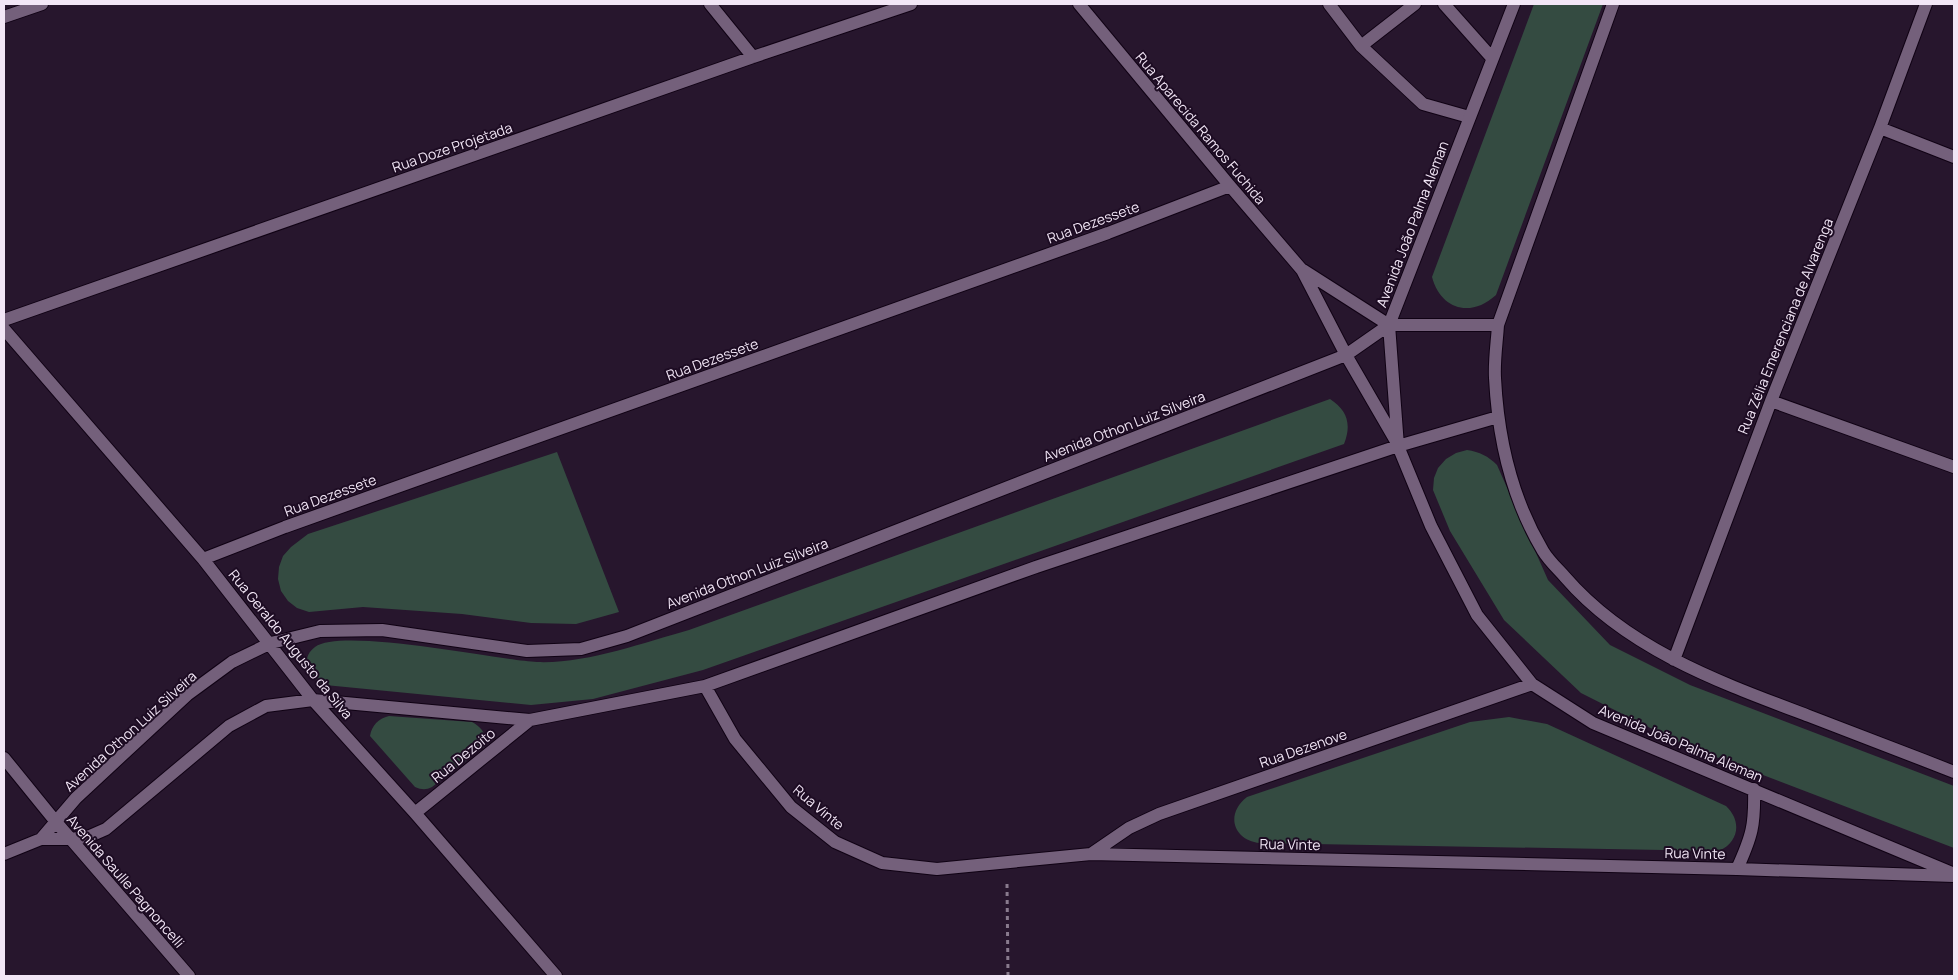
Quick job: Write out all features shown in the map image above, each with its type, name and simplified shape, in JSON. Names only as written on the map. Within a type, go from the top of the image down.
[{"type":"street","points":[[4,17],[42,4]]},
{"type":"street","points":[[710,4],[753,57]]},
{"type":"street","name":"Rua Doze Projetada","points":[[4,320],[753,57],[911,4]]},
{"type":"street","name":"Rua Aparecida Ramos Fuchida","points":[[1079,4],[1302,270],[1346,355],[1398,446]]},
{"type":"street","points":[[1330,4],[1360,46],[1423,104],[1469,117]]},
{"type":"street","points":[[1360,46],[1415,4]]},
{"type":"street","points":[[1444,4],[1492,58]]},
{"type":"street","name":"Avenida João Palma Aleman","points":[[1514,4],[1389,325],[1398,446],[1431,526],[1477,614],[1532,684],[1593,723],[1954,875]]},
{"type":"street","points":[[1613,4],[1498,325],[1495,376],[1498,417],[1508,466],[1522,510],[1544,553],[1584,599],[1628,632],[1674,660],[1738,689],[1954,772]]},
{"type":"street","name":"Rua Zélia Emerenciana de Alvarenga","points":[[1674,660],[1771,400],[1880,128],[1926,4]]},
{"type":"street","points":[[1880,128],[1954,157]]},
{"type":"street","name":"Rua Dezessete","points":[[204,559],[295,524],[1099,237],[1230,186]]},
{"type":"street","name":"Rua Aparecida Ramos Fuchida","points":[[1302,270],[1389,325]]},
{"type":"street","points":[[1389,325],[1498,325]]},
{"type":"street","name":"Avenida Othon Luiz Silveira","points":[[42,839],[76,798],[187,695],[232,662],[271,644],[320,631],[382,630],[527,650],[580,649],[627,636],[1346,355],[1389,325]]},
{"type":"street","name":"Rua Geraldo Augusto da Silva","points":[[4,329],[204,559],[271,644],[312,700],[415,813],[556,976]]},
{"type":"street","points":[[1771,400],[1954,467]]},
{"type":"street","name":"Avenida Othon Luiz Silveira","points":[[4,854],[42,839],[72,840],[90,836],[106,829],[229,726],[266,706],[312,700],[530,720],[705,686],[1036,567],[1398,446],[1498,417]]},
{"type":"street","name":"Rua Dezenove","points":[[1091,854],[1129,828],[1159,814],[1532,684]]},
{"type":"street","name":"Rua Vinte","points":[[705,686],[735,739],[791,807],[835,842],[882,863],[936,869],[1007,864],[1091,854],[1954,875]]},
{"type":"street","name":"Rua Dezoito","points":[[415,813],[530,720]]},
{"type":"street","name":"Avenida Saulle Pagnoncelli","points":[[4,758],[56,822],[189,976]]},
{"type":"street","points":[[1737,869],[1750,840],[1755,817],[1754,790]]},
{"type":"path","points":[[1007,864],[1008,976]]},
{"type":"green space","points":[[1534,4],[1603,4],[1496,295],[1477,307],[1458,307],[1442,297],[1432,277]]},
{"type":"green space","points":[[1330,399],[1344,413],[1348,424],[1344,444],[703,670],[593,699],[531,705],[325,685],[314,679],[308,669],[307,657],[310,652],[315,647],[331,642],[387,642],[537,662],[575,660],[614,652],[689,630]]},
{"type":"green space","points":[[1467,450],[1484,455],[1497,465],[1548,580],[1610,645],[1690,685],[1954,786],[1954,848],[1682,744],[1581,693],[1504,620],[1450,531],[1433,490],[1434,478],[1438,468],[1446,459],[1456,453]]},
{"type":"green space","points":[[557,452],[619,612],[576,624],[531,623],[462,614],[363,607],[309,612],[297,608],[288,601],[281,591],[278,579],[279,567],[283,556],[308,534]]},
{"type":"green space","points":[[389,716],[472,722],[483,732],[485,739],[484,747],[432,787],[428,789],[417,788],[370,736],[376,723]]},
{"type":"green space","points":[[1509,717],[1547,724],[1726,806],[1736,824],[1734,837],[1726,847],[1719,851],[1260,843],[1243,837],[1235,825],[1236,811],[1247,797],[1470,722]]}]
